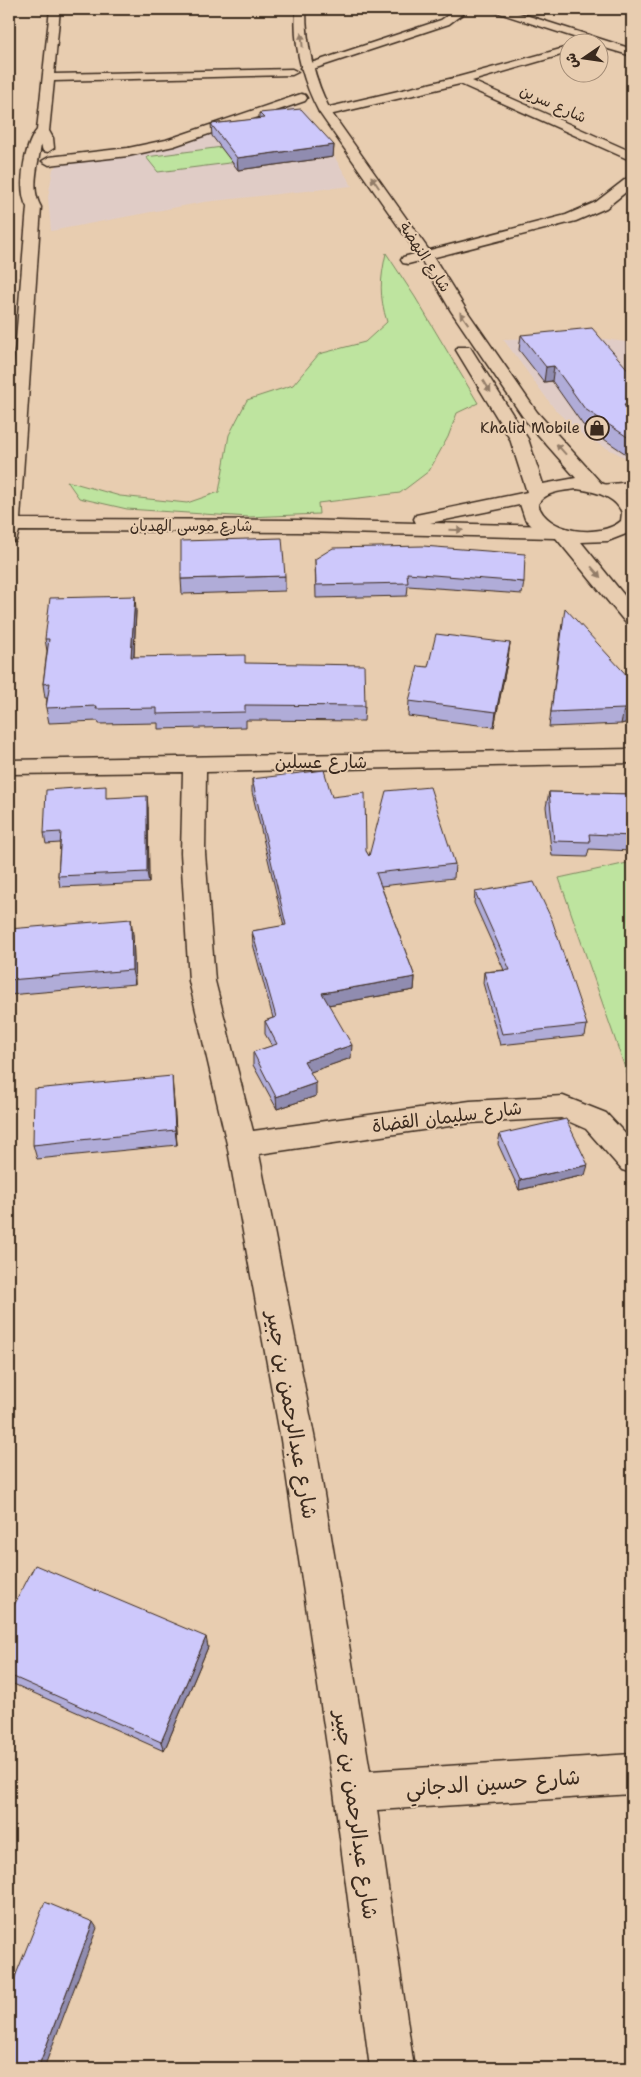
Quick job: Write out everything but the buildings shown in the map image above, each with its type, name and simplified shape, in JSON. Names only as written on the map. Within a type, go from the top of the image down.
[{"type":"street","points":[[48,166],[47,138],[43,131],[55,9]]},
{"type":"street","name":"شارع النهضة","points":[[289,9],[289,51],[325,112],[426,256],[459,311],[531,416],[600,487],[627,501],[632,509],[631,526]]},
{"type":"street","name":"شارع النهضة","points":[[301,9],[299,70],[301,98],[380,216]]},
{"type":"street","points":[[48,78],[299,70],[444,22],[464,9]]},
{"type":"street","points":[[497,9],[567,32]]},
{"type":"street","points":[[608,39],[616,37]]},
{"type":"street","points":[[608,45],[632,53]]},
{"type":"street","points":[[325,112],[461,80],[558,53]]},
{"type":"street","name":"شارع سرين","points":[[461,80],[632,157]]},
{"type":"street","points":[[16,176],[30,176],[48,166],[169,143],[301,98]]},
{"type":"street","points":[[9,531],[38,202],[29,199],[30,176],[36,139],[43,131]]},
{"type":"street","points":[[426,256],[571,218],[601,205],[632,181]]},
{"type":"street","name":"شارع النهضة","points":[[399,246],[411,264],[426,256]]},
{"type":"street","points":[[455,334],[519,439],[534,495],[529,504],[529,512],[534,520],[559,534],[606,584],[632,618]]},
{"type":"street","name":"شارع موسى الهدبان","points":[[372,529],[534,495],[562,484],[600,487]]},
{"type":"street","points":[[600,487],[632,487]]},
{"type":"street","name":"شارع موسى الهدبان","points":[[9,531],[298,526],[559,534],[578,537],[605,536],[631,526]]},
{"type":"street","name":"شارع عسلين","points":[[9,767],[434,761],[632,756]]},
{"type":"street","name":"شارع عبدالرحمن بن جبير","points":[[194,763],[193,853],[202,981],[242,1144],[298,1440],[354,1792],[392,2068]]},
{"type":"street","name":"شارع سليمان القضاة","points":[[242,1144],[470,1112],[526,1108],[563,1108],[596,1121],[632,1161]]},
{"type":"street","name":"شارع حسين الدجاني","points":[[354,1792],[632,1774]]},
{"type":"shaded area","points":[[289,107],[306,110],[352,186],[204,202],[51,231],[48,197],[53,169],[58,164],[175,145],[219,132]]},
{"type":"shaded area","points":[[592,337],[632,343],[632,461],[585,437],[556,411],[503,339]]},
{"type":"green space","points":[[314,135],[261,159],[158,172],[146,157]]},
{"type":"green space","points":[[386,253],[415,297],[478,403],[457,413],[448,437],[429,471],[400,493],[318,503],[319,514],[249,517],[127,509],[79,498],[67,481],[120,496],[187,503],[219,492],[229,435],[247,400],[293,385],[319,354],[365,342],[387,322],[381,288]]},
{"type":"green space","points":[[632,862],[632,1088],[559,878]]},
{"type":"place","name":"Khalid Mobile","points":[[597,428]]}]
